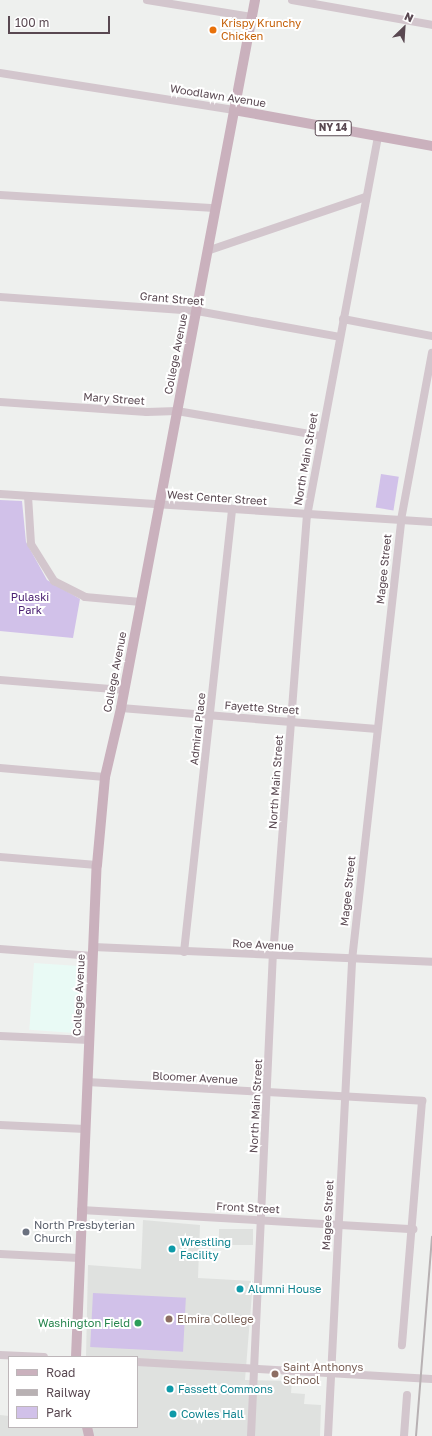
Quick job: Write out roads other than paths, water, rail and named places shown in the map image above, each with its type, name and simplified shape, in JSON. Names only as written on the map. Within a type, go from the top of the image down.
[{"type":"main road","name":"College Avenue","points":[[76,1356],[79,1258],[97,865],[105,777],[121,708],[123,690],[197,311],[255,0]]},
{"type":"main road","name":"Woodlawn Avenue","points":[[234,110],[432,146]]},
{"type":"street","points":[[147,0],[252,17]]},
{"type":"street","points":[[292,0],[432,25]]},
{"type":"street","name":"Woodlawn Avenue","points":[[0,73],[234,110]]},
{"type":"street","name":"North Main Street","points":[[251,1436],[268,1093],[273,956],[307,516],[378,137]]},
{"type":"street","points":[[0,195],[215,208]]},
{"type":"street","points":[[207,251],[366,198]]},
{"type":"street","name":"Grant Street","points":[[0,297],[197,311],[340,337]]},
{"type":"street","points":[[343,319],[432,336]]},
{"type":"street","name":"Magee Street","points":[[328,1436],[352,960],[401,520],[432,353]]},
{"type":"street","name":"Mary Street","points":[[0,402],[147,412],[177,411],[322,436]]},
{"type":"street","name":"West Center Street","points":[[0,494],[232,509],[307,516],[432,522]]},
{"type":"street","points":[[28,496],[31,544],[54,581],[85,597],[140,602]]},
{"type":"street","name":"Admiral Place","points":[[184,952],[232,509]]},
{"type":"street","points":[[0,680],[123,690]]},
{"type":"street","name":"Fayette Street","points":[[121,708],[377,729]]},
{"type":"street","points":[[0,768],[105,777]]},
{"type":"street","points":[[0,856],[97,865]]},
{"type":"street","name":"Roe Avenue","points":[[0,948],[184,952],[352,960],[432,962]]},
{"type":"street","points":[[0,1036],[89,1040]]},
{"type":"street","name":"Bloomer Avenue","points":[[87,1082],[422,1101],[413,1229]]},
{"type":"street","points":[[0,1125],[85,1128]]},
{"type":"street","name":"Front Street","points":[[82,1210],[413,1229]]},
{"type":"street","points":[[402,1345],[413,1229]]},
{"type":"street","points":[[0,1254],[79,1258]]},
{"type":"street","points":[[0,1355],[22,1356]]},
{"type":"street","points":[[138,1362],[430,1379]]},
{"type":"street","points":[[404,1436],[407,1395]]},
{"type":"railway","points":[[416,1436],[432,1237]]},
{"type":"place","name":"Krispy Krunchy Chicken","points":[[213,30]]},
{"type":"place","name":"North Presbyterian Church","points":[[26,1232]]},
{"type":"place","name":"Wrestling Facility","points":[[172,1249]]},
{"type":"place","name":"Alumni House","points":[[240,1289]]},
{"type":"place","name":"Elmira College","points":[[169,1319]]},
{"type":"place","name":"Washington Field","points":[[138,1323]]},
{"type":"place","name":"Saint Anthonys School","points":[[275,1374]]},
{"type":"place","name":"Fassett Commons","points":[[170,1389]]},
{"type":"place","name":"Cowles Hall","points":[[173,1414]]},
{"type":"park label","name":"Pulaski Park","points":[[30,604]]}]
